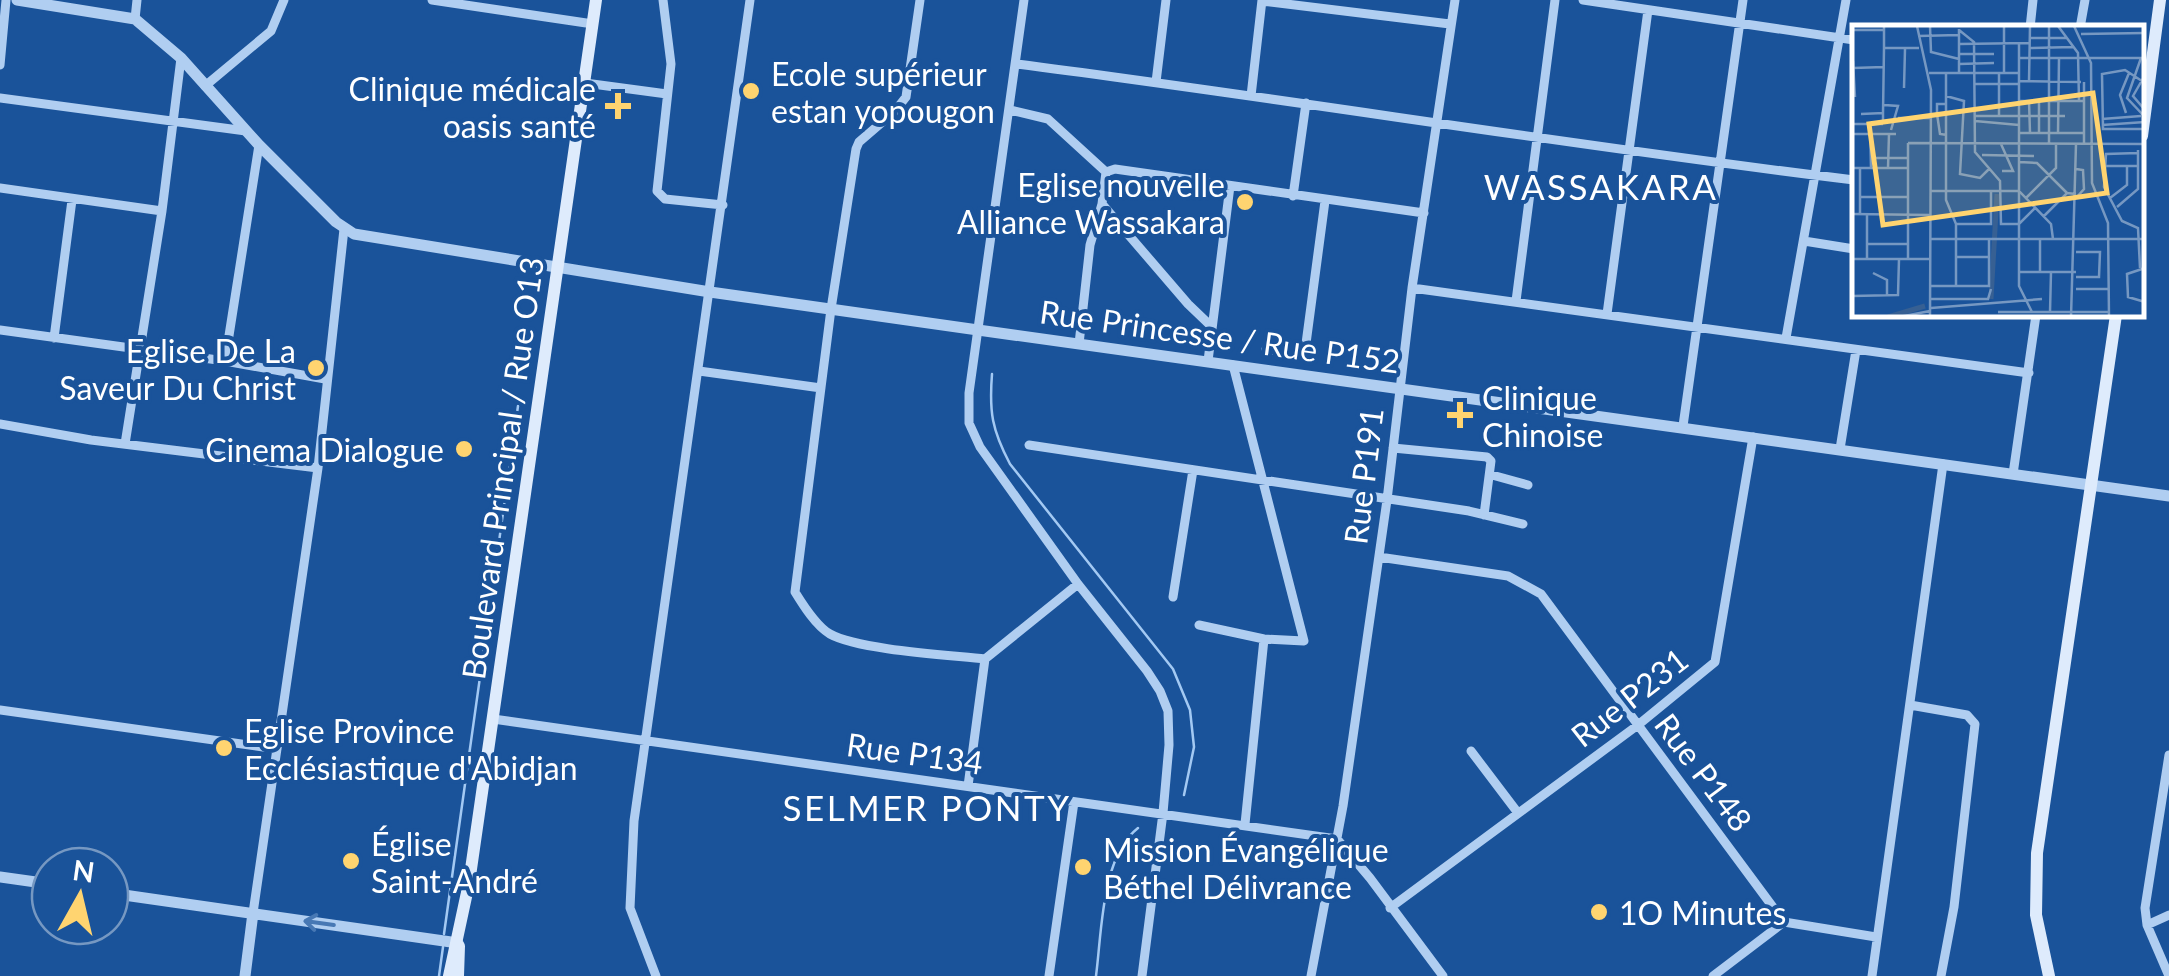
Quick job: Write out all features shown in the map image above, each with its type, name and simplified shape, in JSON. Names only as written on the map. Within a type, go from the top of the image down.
[{"type":"main road","name":"Boulevard Principal / Rue O13","points":[[449,976],[458,943],[492,718],[596,0]]},
{"type":"main road","points":[[2144,121],[2160,0]]},
{"type":"main road","points":[[2050,976],[2036,916],[2037,853],[2116,318]]},
{"type":"main road","name":"Boulevard Principal / Rue O13","points":[[458,943],[458,976]]},
{"type":"street","points":[[0,65],[6,0]]},
{"type":"street","points":[[17,0],[136,20],[181,58],[246,131],[344,228],[318,468],[244,976]]},
{"type":"street","points":[[136,20],[137,0]]},
{"type":"street","points":[[206,86],[271,31],[284,0]]},
{"type":"street","points":[[432,0],[592,24]]},
{"type":"street","points":[[663,0],[671,46],[657,191],[665,199],[723,205]]},
{"type":"street","points":[[656,976],[629,900],[634,822],[750,0]]},
{"type":"street","points":[[920,0],[906,96],[856,149],[795,586],[798,598],[834,636],[985,660]]},
{"type":"street","points":[[1024,0],[968,407],[974,436],[1078,584],[1160,691],[1168,712],[1169,744],[1142,976]]},
{"type":"street","points":[[1156,82],[1166,0]]},
{"type":"street","name":"Rue P191","points":[[1311,976],[1379,556],[1412,288],[1455,0]]},
{"type":"street","points":[[1516,300],[1554,0]]},
{"type":"street","points":[[1583,0],[1852,40]]},
{"type":"street","points":[[1683,426],[1743,0]]},
{"type":"street","points":[[1786,338],[1846,0]]},
{"type":"street","points":[[2030,25],[2034,0]]},
{"type":"street","points":[[2080,25],[2084,0]]},
{"type":"street","points":[[1251,96],[1262,1],[1354,6],[1450,24]]},
{"type":"street","points":[[1606,314],[1648,10]]},
{"type":"street","points":[[126,444],[181,58]]},
{"type":"street","points":[[1017,64],[1438,120],[1628,152],[1852,180]]},
{"type":"street","points":[[585,83],[667,94]]},
{"type":"street","points":[[0,98],[246,131]]},
{"type":"street","points":[[1293,196],[1306,103]]},
{"type":"street","points":[[1010,110],[1048,119],[1106,172]]},
{"type":"street","points":[[224,361],[259,144]]},
{"type":"street","points":[[1106,172],[1115,169],[1424,213]]},
{"type":"street","points":[[1079,344],[1090,245],[1106,172]]},
{"type":"street","points":[[1208,361],[1230,186]]},
{"type":"street","points":[[0,188],[162,211]]},
{"type":"street","points":[[54,338],[72,200]]},
{"type":"street","points":[[1266,349],[1301,354],[1305,351],[1325,201]]},
{"type":"street","points":[[1102,204],[1188,304],[1212,326]]},
{"type":"street","name":"Rue Princesse / Rue P152","points":[[344,228],[375,239],[710,292],[2169,496]]},
{"type":"street","points":[[1804,242],[1852,249]]},
{"type":"street","points":[[1412,288],[2029,373]]},
{"type":"street","points":[[2014,474],[2036,318]]},
{"type":"street","points":[[0,330],[325,379]]},
{"type":"street","points":[[1840,450],[1856,350]]},
{"type":"street","points":[[1199,625],[1264,639],[1302,644],[1304,641],[1232,364]]},
{"type":"street","points":[[699,370],[821,388]]},
{"type":"street","points":[[0,424],[318,468]]},
{"type":"street","name":"Rue P231","points":[[1390,908],[1638,725],[1718,656],[1753,437]]},
{"type":"street","points":[[1029,445],[1523,524]]},
{"type":"street","points":[[1392,448],[1492,461],[1484,515]]},
{"type":"street","points":[[1872,976],[1943,464]]},
{"type":"street","points":[[1173,597],[1194,470]]},
{"type":"street","points":[[1492,476],[1528,484]]},
{"type":"street","name":"Rue P148","points":[[1379,556],[1508,576],[1541,594],[1784,922]]},
{"type":"street","points":[[968,786],[985,660],[1078,584]]},
{"type":"street","points":[[1245,824],[1264,639]]},
{"type":"street","points":[[1910,705],[1967,715],[1975,724],[1954,908],[1941,976]]},
{"type":"street","points":[[0,710],[277,749]]},
{"type":"street","name":"Rue P134","points":[[492,718],[1336,839]]},
{"type":"street","points":[[1472,751],[1518,813]]},
{"type":"street","points":[[2169,755],[2145,908],[2147,925],[2169,976]]},
{"type":"street","points":[[1049,976],[1074,802]]},
{"type":"street","points":[[1336,839],[1370,878],[1442,976]]},
{"type":"street","points":[[0,877],[30,881]]},
{"type":"street","points":[[130,896],[458,943]]},
{"type":"street","points":[[2147,925],[2169,915]]},
{"type":"street","points":[[1713,976],[1784,922],[1876,937]]},
{"type":"waterway","points":[[992,374],[993,420],[1010,464],[1173,669],[1190,710],[1194,747],[1184,795]]},
{"type":"waterway","points":[[444,934],[518,406]]},
{"type":"waterway","points":[[1096,976],[1110,876],[1126,841],[1138,828]]},
{"type":"waterway","points":[[439,976],[443,947]]},
{"type":"place","name":"Ecole supérieur estan yopougon","points":[[751,91]]},
{"type":"place","name":"Clinique médicale oasis santé","points":[[618,106]]},
{"type":"place","name":"Eglise nouvelle Alliance Wassakara","points":[[1245,202]]},
{"type":"place","name":"Eglise De La Saveur Du Christ","points":[[316,368]]},
{"type":"place","name":"Clinique Chinoise","points":[[1460,415]]},
{"type":"place","name":"Cinema Dialogue","points":[[464,449]]},
{"type":"place","name":"Eglise Province Ecclésiastique d'Abidjan","points":[[224,748]]},
{"type":"place","name":"Église Saint-André","points":[[351,861]]},
{"type":"place","name":"Mission Évangélique Béthel Délivrance","points":[[1083,867]]},
{"type":"place","name":"1O Minutes","points":[[1599,912]]},
{"type":"district","name":"WASSAKARA","points":[[1601,186]]},
{"type":"district","name":"SELMER PONTY","points":[[927,807]]}]
